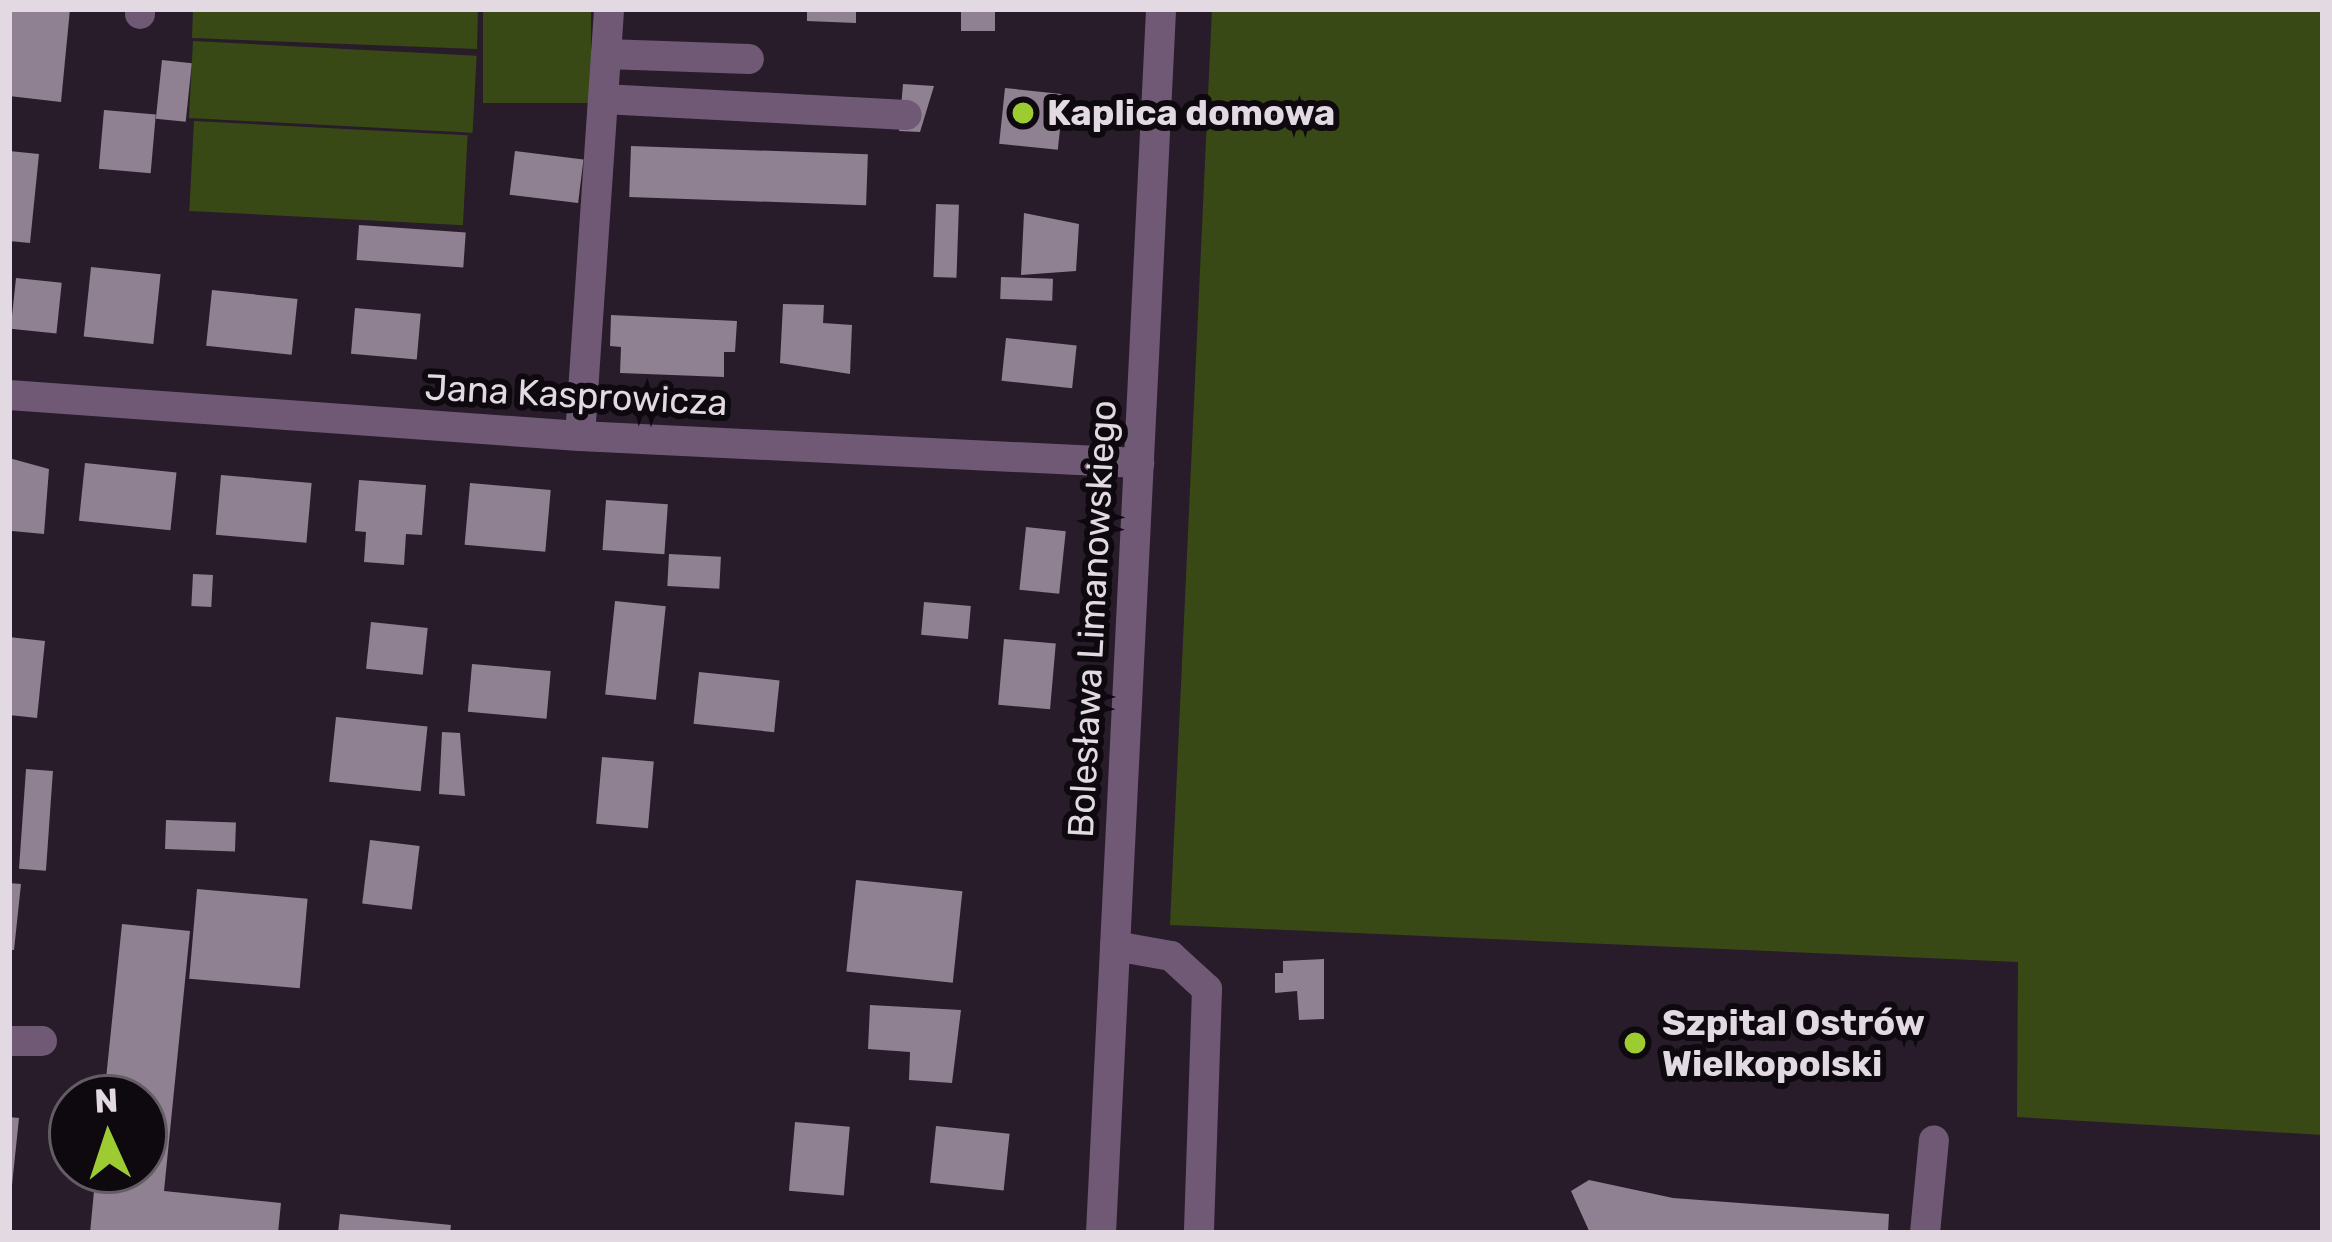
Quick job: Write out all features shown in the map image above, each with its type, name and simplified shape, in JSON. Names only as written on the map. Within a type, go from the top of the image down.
[{"type":"street","points":[[580,436],[609,9]]},
{"type":"street","name":"Bolesława Limanowskiego","points":[[1100,1233],[1161,9]]},
{"type":"street","points":[[606,54],[749,59]]},
{"type":"street","points":[[603,99],[907,116]]},
{"type":"street","name":"Jana Kasprowicza","points":[[9,394],[580,436],[1139,463]]},
{"type":"street","points":[[1115,946],[1171,956],[1207,989],[1199,1233]]},
{"type":"street","points":[[9,1041],[42,1041]]},
{"type":"street","points":[[1925,1233],[1934,1140]]},
{"type":"green space","points":[[193,9],[478,9],[477,49],[192,38]]},
{"type":"green space","points":[[483,9],[591,9],[591,103],[483,103]]},
{"type":"green space","points":[[1212,9],[2323,9],[2323,1135],[2017,1117],[2018,962],[1170,925]]},
{"type":"green space","points":[[193,41],[477,56],[473,133],[189,118]]},
{"type":"green space","points":[[194,121],[468,135],[463,225],[189,211]]},
{"type":"building","points":[[9,9],[70,9],[61,102],[9,96]]},
{"type":"building","points":[[807,9],[856,9],[856,23],[807,21]]},
{"type":"building","points":[[961,9],[995,9],[995,31],[961,31]]},
{"type":"building","points":[[162,60],[192,63],[186,122],[156,119]]},
{"type":"building","points":[[903,84],[934,86],[920,132],[899,131]]},
{"type":"building","points":[[1005,88],[1064,94],[1058,150],[999,144]]},
{"type":"building","points":[[104,110],[156,115],[151,173],[99,169]]},
{"type":"building","points":[[631,146],[868,154],[866,205],[629,197]]},
{"type":"building","points":[[9,151],[39,154],[30,243],[9,241]]},
{"type":"building","points":[[515,151],[583,159],[578,203],[510,195]]},
{"type":"building","points":[[936,204],[959,205],[956,278],[933,277]]},
{"type":"building","points":[[1024,213],[1079,224],[1076,271],[1021,275]]},
{"type":"building","points":[[359,225],[466,232],[463,267],[357,260]]},
{"type":"building","points":[[91,267],[161,274],[153,344],[84,337]]},
{"type":"building","points":[[1001,277],[1053,279],[1052,301],[1000,299]]},
{"type":"building","points":[[16,278],[62,283],[56,334],[11,329]]},
{"type":"building","points":[[212,290],[298,299],[292,355],[206,346]]},
{"type":"building","points":[[783,304],[824,305],[823,323],[852,325],[850,374],[780,363]]},
{"type":"building","points":[[355,308],[421,314],[417,360],[351,354]]},
{"type":"building","points":[[611,315],[737,321],[735,352],[724,352],[724,377],[620,373],[621,347],[610,346]]},
{"type":"building","points":[[1006,338],[1077,345],[1072,388],[1002,381]]},
{"type":"building","points":[[9,458],[49,469],[44,534],[12,531]]},
{"type":"building","points":[[85,463],[176,473],[170,530],[79,521]]},
{"type":"building","points":[[221,475],[312,483],[306,543],[216,535]]},
{"type":"building","points":[[359,480],[426,485],[422,535],[406,534],[404,565],[364,562],[366,532],[355,531]]},
{"type":"building","points":[[470,483],[551,490],[545,552],[465,545]]},
{"type":"building","points":[[606,500],[668,504],[664,554],[603,550]]},
{"type":"building","points":[[1026,527],[1066,531],[1059,594],[1019,590]]},
{"type":"building","points":[[669,554],[721,557],[719,589],[667,586]]},
{"type":"building","points":[[193,574],[213,575],[211,607],[191,606]]},
{"type":"building","points":[[615,601],[666,606],[656,700],[605,694]]},
{"type":"building","points":[[924,602],[971,606],[968,639],[921,635]]},
{"type":"building","points":[[371,622],[428,628],[423,675],[366,669]]},
{"type":"building","points":[[9,637],[45,641],[37,718],[9,715]]},
{"type":"building","points":[[1004,639],[1056,644],[1050,709],[998,705]]},
{"type":"building","points":[[472,664],[551,671],[547,719],[468,712]]},
{"type":"building","points":[[699,672],[780,680],[774,732],[694,724]]},
{"type":"building","points":[[336,717],[427,727],[421,791],[329,782]]},
{"type":"building","points":[[442,732],[460,733],[465,796],[439,794]]},
{"type":"building","points":[[602,757],[654,762],[648,828],[596,824]]},
{"type":"building","points":[[26,769],[53,771],[46,871],[19,869]]},
{"type":"building","points":[[166,820],[236,822],[235,851],[165,849]]},
{"type":"building","points":[[370,840],[420,846],[412,910],[362,904]]},
{"type":"building","points":[[856,880],[962,891],[953,983],[846,971]]},
{"type":"building","points":[[9,883],[21,884],[14,950],[9,950]]},
{"type":"building","points":[[197,889],[308,899],[300,988],[189,979]]},
{"type":"building","points":[[122,924],[190,931],[168,1151],[168,1074],[106,1074]]},
{"type":"building","points":[[1324,959],[1324,1019],[1299,1020],[1297,991],[1275,993],[1275,973],[1283,973],[1283,961]]},
{"type":"building","points":[[870,1005],[961,1010],[952,1083],[909,1080],[910,1052],[868,1049]]},
{"type":"building","points":[[9,1117],[19,1118],[12,1185],[9,1185]]},
{"type":"building","points":[[795,1122],[850,1127],[844,1196],[789,1191]]},
{"type":"building","points":[[936,1126],[1010,1134],[1004,1190],[930,1183]]},
{"type":"building","points":[[1589,1180],[1673,1198],[1889,1214],[1888,1233],[1590,1233],[1571,1191]]},
{"type":"building","points":[[168,1191],[281,1203],[278,1233],[90,1233],[94,1194]]},
{"type":"building","points":[[340,1214],[451,1225],[450,1233],[338,1233]]},
{"type":"place","name":"Kaplica domowa","points":[[1023,113]]},
{"type":"place","name":"Szpital Ostrów Wielkopolski","points":[[1635,1043]]}]
